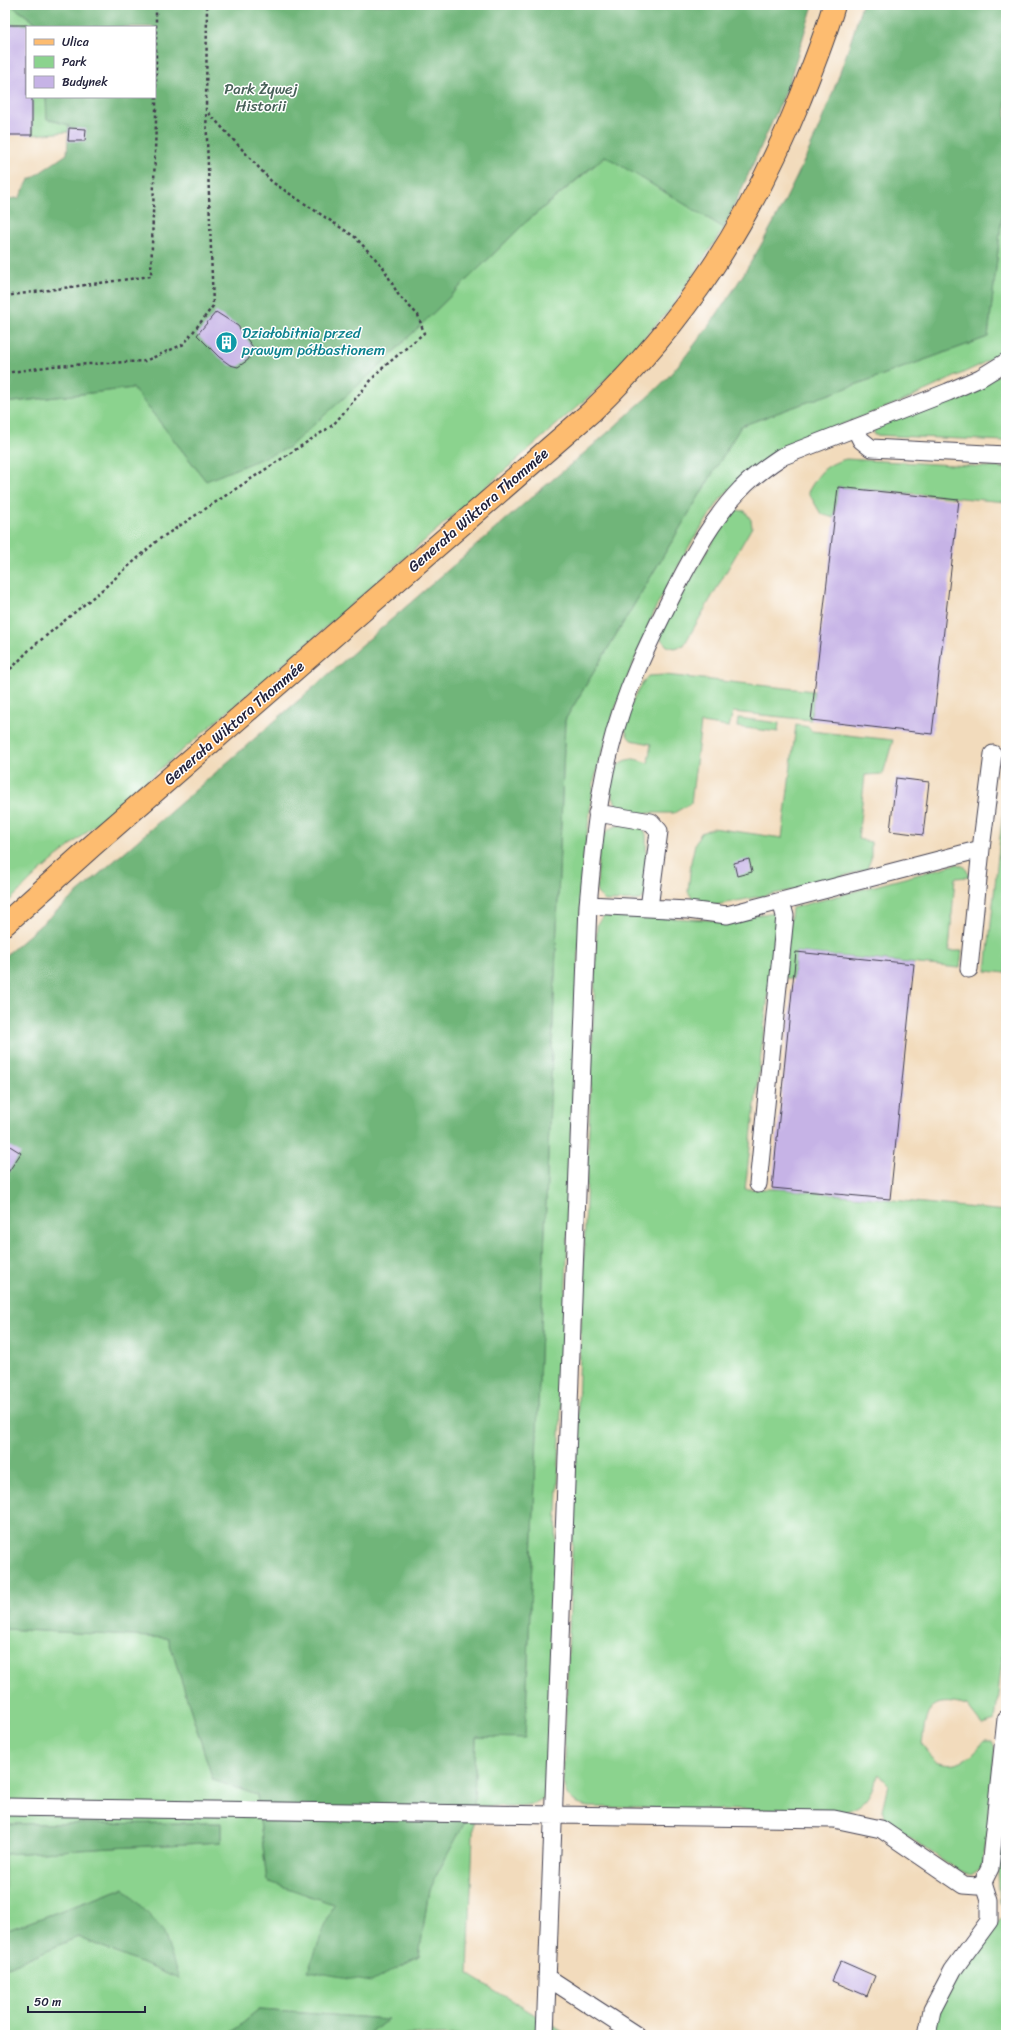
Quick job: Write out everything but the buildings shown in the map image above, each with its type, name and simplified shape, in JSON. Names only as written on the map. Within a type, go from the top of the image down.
[{"type":"main road","name":"Generała Wiktora Thommée","points":[[5,924],[93,844],[585,417],[624,380],[685,308],[740,224],[766,177],[787,131],[806,84],[834,5]]},
{"type":"lane","points":[[545,2035],[555,1814],[588,905],[597,813],[610,750],[624,704],[644,650],[690,563],[723,510],[740,489],[760,470],[781,457],[948,392],[980,378],[1006,362]]},
{"type":"lane","points":[[855,428],[861,440],[870,448],[1006,455]]},
{"type":"lane","points":[[969,969],[981,849],[994,754]]},
{"type":"lane","points":[[597,813],[651,822],[660,831],[649,908]]},
{"type":"lane","points":[[588,905],[688,910],[727,915],[981,849]]},
{"type":"lane","points":[[758,1184],[785,916],[782,900]]},
{"type":"lane","points":[[5,1807],[834,1819],[880,1829],[963,1884],[977,1886],[983,1882],[990,1868],[1006,1719]]},
{"type":"lane","points":[[927,2035],[932,2010],[953,1970],[989,1921],[989,1901],[983,1882]]},
{"type":"lane","points":[[547,1977],[636,2035]]},
{"type":"path","points":[[5,296],[151,276],[156,121],[156,5]]},
{"type":"path","points":[[5,373],[53,366],[145,361],[184,344],[213,306],[206,110],[207,5]]},
{"type":"path","points":[[5,672],[13,667],[30,649],[103,589],[158,540],[333,425],[379,371],[424,333],[418,315],[399,296],[383,267],[355,237],[272,182],[206,110]]},
{"type":"green space","points":[[5,5],[11,5],[41,26],[31,25],[5,25]]},
{"type":"green space","name":"Park Żywej Historii","points":[[11,5],[813,5],[787,89],[724,228],[605,156],[526,222],[373,372],[288,448],[206,481],[133,388],[5,403],[5,199],[19,198],[29,180],[67,154],[69,125],[47,119],[46,98],[156,98],[156,26],[41,26]]},
{"type":"green space","points":[[862,5],[1006,5],[1006,181],[988,337],[741,426],[565,720],[525,1738],[476,1737],[474,1805],[429,1889],[419,1957],[371,1982],[308,1971],[333,1904],[267,1881],[257,1795],[213,1780],[168,1638],[5,1629],[5,956],[599,440],[669,376],[702,335],[732,292],[760,247],[785,201],[808,153],[828,104]]},
{"type":"green space","points":[[32,98],[46,98],[47,119],[69,125],[68,132],[32,135]]},
{"type":"green space","points":[[606,156],[724,228],[671,308],[595,391],[294,655],[37,874],[5,905],[5,403],[133,388],[206,481],[373,372],[526,222]]},
{"type":"green space","points":[[1006,181],[1006,348],[980,365],[903,401],[804,439],[742,476],[720,500],[691,543],[656,607],[615,709],[594,781],[582,871],[546,1796],[534,1804],[520,1806],[474,1806],[468,1974],[568,2035],[369,2035],[388,2019],[259,2010],[228,2035],[5,2035],[5,1968],[78,1937],[179,1979],[124,1888],[5,1931],[5,1854],[221,1842],[221,1823],[5,1824],[5,1629],[168,1638],[213,1780],[257,1795],[267,1881],[333,1903],[419,1957],[429,1889],[474,1805],[476,1737],[525,1737],[565,720],[741,426],[988,337]]},
{"type":"green space","points":[[1006,372],[1006,441],[874,435],[874,427]]},
{"type":"green space","points":[[846,459],[1006,468],[1006,502],[838,487],[834,518],[821,514],[808,492],[815,480],[827,467]]},
{"type":"green space","points":[[735,510],[745,511],[751,520],[752,527],[684,645],[675,648],[667,646],[661,639],[660,632],[725,520]]},
{"type":"green space","points":[[665,675],[814,691],[811,720],[733,712],[729,727],[701,723],[691,803],[674,813],[635,813],[617,806],[611,793],[610,780],[614,770],[622,762],[635,759],[648,763],[651,744],[631,740],[626,732],[626,719],[628,711],[640,687],[648,676]]},
{"type":"green space","points":[[738,718],[779,723],[778,732],[737,727]]},
{"type":"green space","points":[[796,725],[809,727],[811,731],[893,740],[883,774],[865,775],[858,839],[871,842],[871,859],[867,869],[804,888],[711,906],[696,903],[688,892],[691,862],[695,844],[701,833],[713,828],[782,838]]},
{"type":"green space","points":[[1006,780],[1006,973],[986,971]]},
{"type":"green space","points":[[639,823],[646,834],[647,894],[641,900],[605,901],[597,893],[599,852],[603,837],[609,829],[613,827]]},
{"type":"green space","points":[[957,864],[965,867],[970,877],[955,878],[949,951],[962,951],[960,968],[796,952],[793,979],[783,977],[792,908]]},
{"type":"green space","points":[[778,911],[745,1189],[780,1189],[1006,1211],[1006,1625],[995,1721],[982,1725],[967,1706],[954,1703],[937,1704],[931,1708],[925,1723],[922,1744],[937,1761],[951,1764],[969,1757],[983,1742],[992,1742],[995,1748],[986,1851],[980,1869],[971,1875],[958,1870],[886,1822],[882,1810],[888,1784],[879,1774],[867,1798],[858,1806],[844,1812],[589,1807],[578,1804],[570,1799],[563,1781],[597,925],[605,915],[730,921]]},
{"type":"green space","points":[[1006,1795],[1006,1910],[1000,1904],[997,1859],[1002,1843]]},
{"type":"green space","points":[[221,1823],[221,1842],[5,1854],[5,1824]]},
{"type":"green space","points":[[124,1888],[163,1930],[179,1979],[78,1937],[5,1968],[5,1931]]},
{"type":"green space","points":[[1001,1918],[1006,1922],[1006,2035],[931,2035],[937,2007],[978,1943]]},
{"type":"green space","points":[[259,2010],[388,2019],[369,2035],[228,2035]]},
{"type":"place","name":"Działobitnia przed prawym półbastionem","points":[[227,342]]}]
